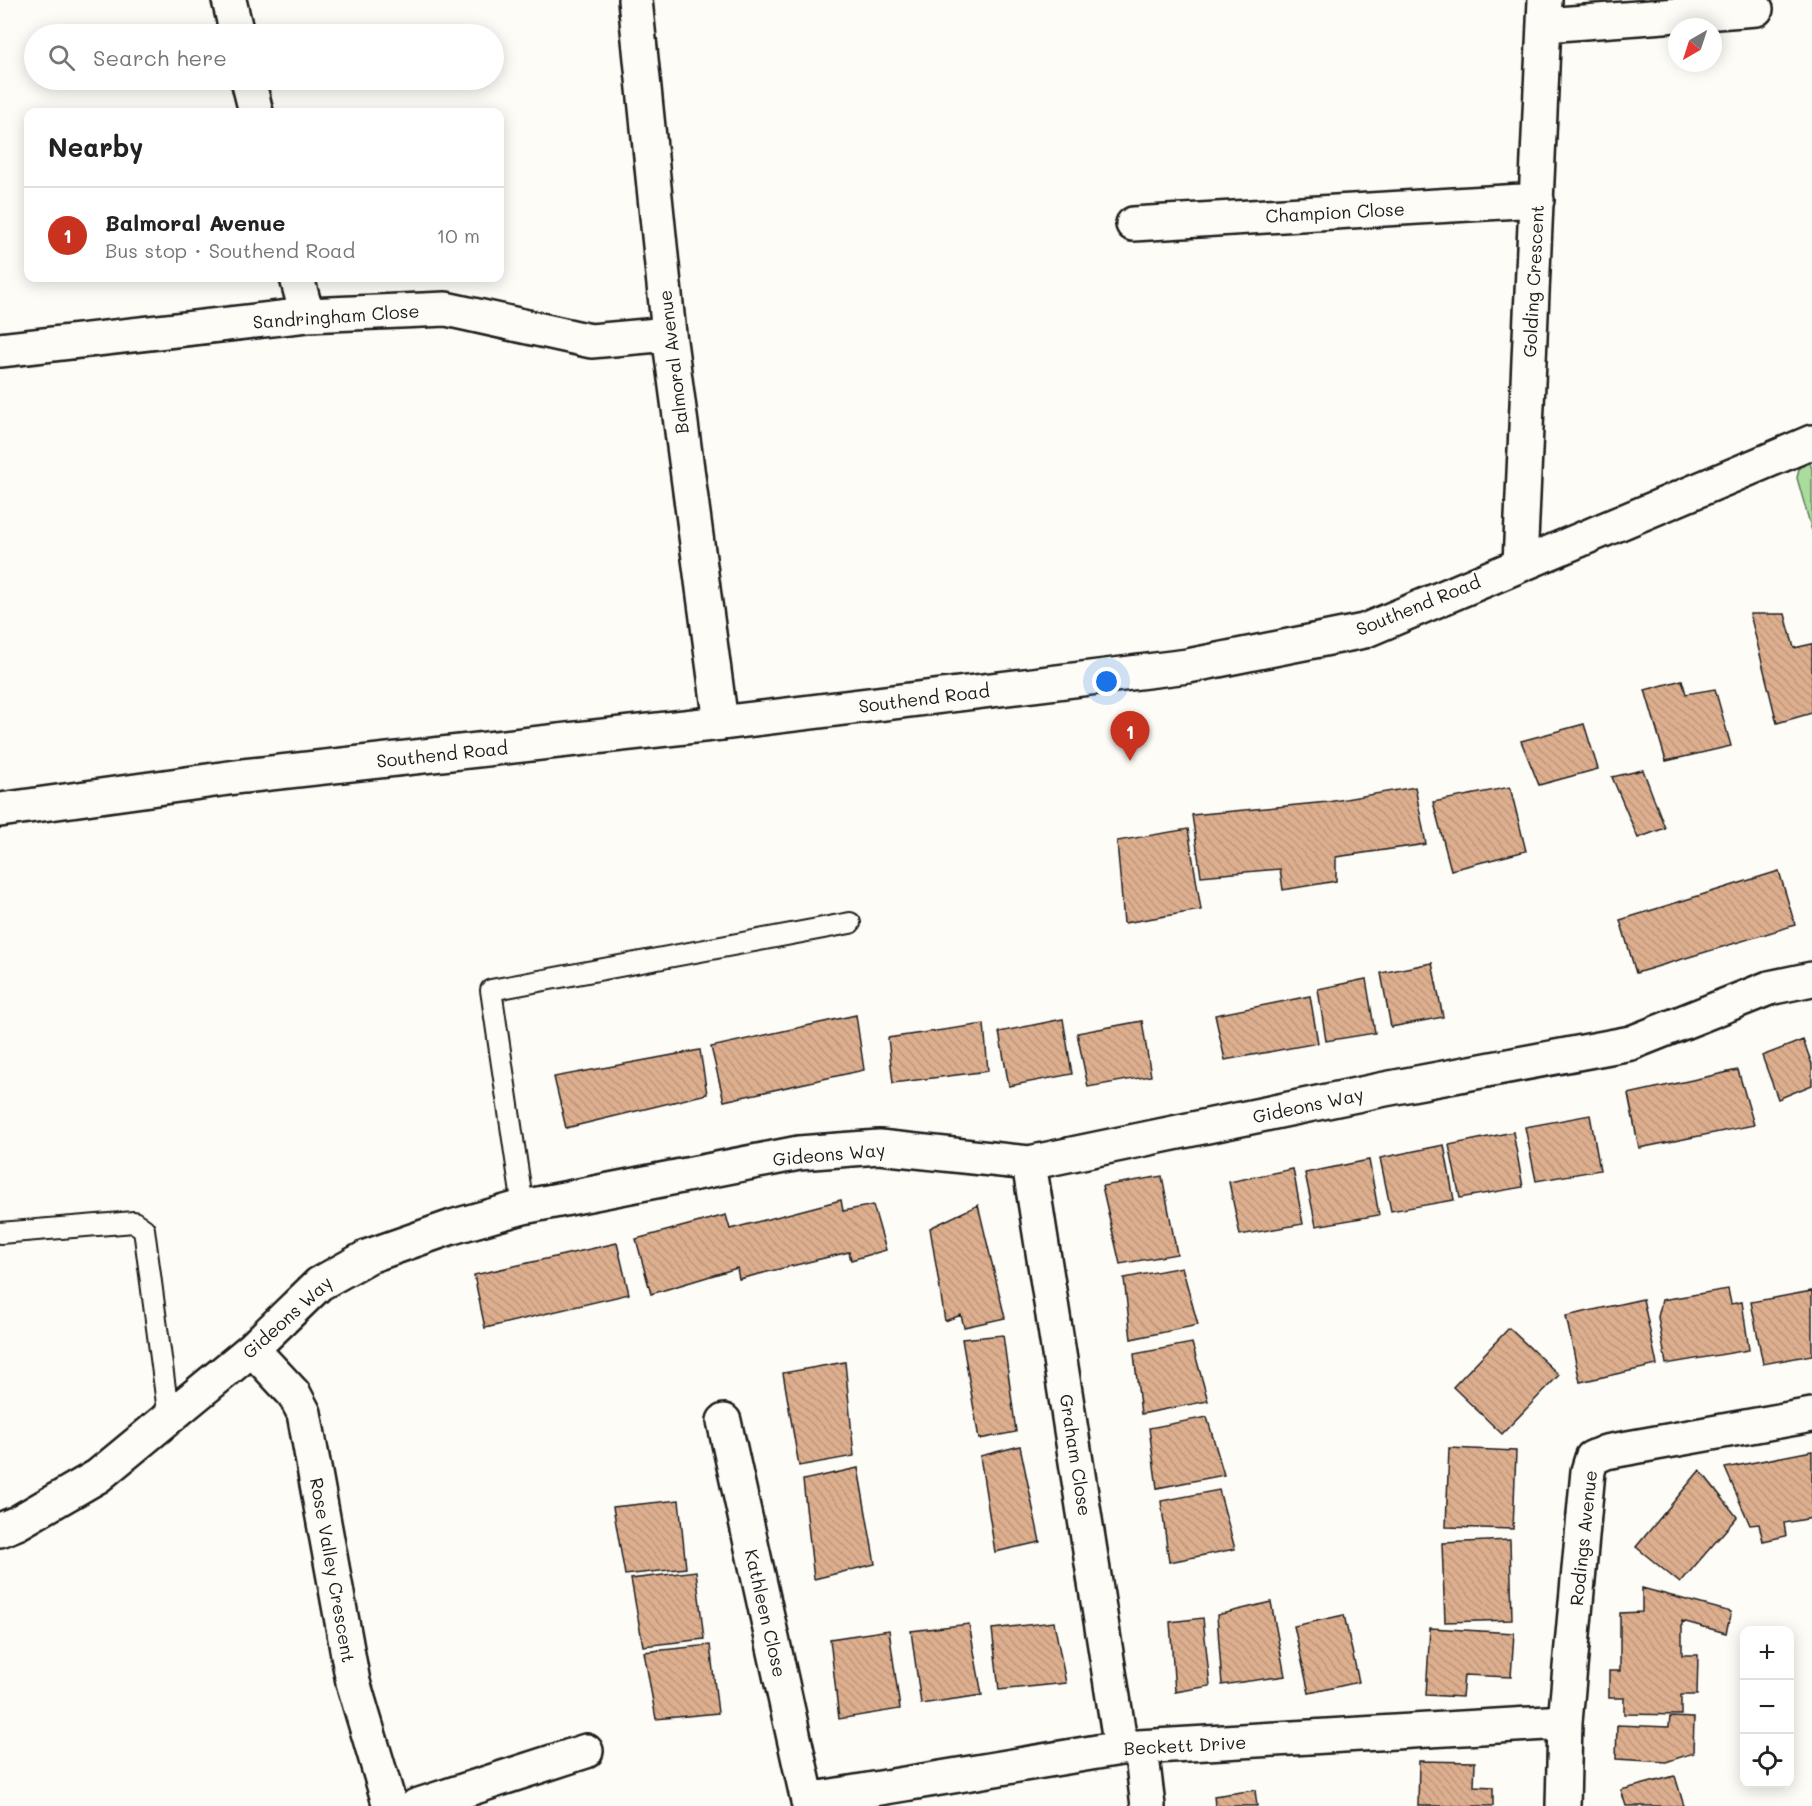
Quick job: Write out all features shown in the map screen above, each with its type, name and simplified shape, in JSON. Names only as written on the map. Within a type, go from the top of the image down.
[{"type":"street","points":[[229,0],[235,24]]},
{"type":"street","name":"Balmoral Avenue","points":[[635,0],[669,334],[721,723]]},
{"type":"street","points":[[1545,12],[1756,9]]},
{"type":"street","name":"Golding Crescent","points":[[1521,563],[1545,12]]},
{"type":"street","points":[[250,90],[255,108]]},
{"type":"street","name":"Champion Close","points":[[1133,224],[1537,200]]},
{"type":"street","points":[[298,282],[307,315]]},
{"type":"street","name":"Sandringham Close","points":[[0,350],[307,315],[446,309],[591,341],[669,334]]},
{"type":"street","name":"Southend Road","points":[[0,810],[243,776],[721,723],[1188,666],[1364,631],[1812,442]]},
{"type":"street","name":"Gideons Way","points":[[0,1530],[17,1523],[98,1476],[252,1348],[319,1284],[369,1256],[452,1227],[523,1207],[800,1153],[879,1147],[1029,1163],[1385,1089],[1631,1043],[1769,988],[1812,979]]},
{"type":"street","name":"Graham Close","points":[[1029,1163],[1131,1748],[1148,1806]]},
{"type":"street","name":"Rose Valley Crescent","points":[[252,1348],[294,1394],[304,1413],[352,1682],[390,1806]]},
{"type":"street","name":"Rodings Avenue","points":[[1563,1806],[1565,1722],[1588,1471],[1593,1458],[1606,1452],[1812,1415]]},
{"type":"street","name":"Kathleen Close","points":[[724,1421],[809,1803]]},
{"type":"street","name":"Beckett Drive","points":[[809,1803],[1131,1748],[1565,1722]]},
{"type":"street","points":[[416,1806],[586,1751]]},
{"type":"lane","points":[[523,1207],[491,990],[850,923]]},
{"type":"lane","points":[[0,1233],[134,1222],[144,1229],[169,1419]]},
{"type":"green space","points":[[1804,444],[1812,469],[1812,531],[1797,478]]},
{"type":"building","points":[[1750,614],[1785,614],[1794,648],[1812,644],[1812,713],[1777,723]]},
{"type":"building","points":[[1682,680],[1686,694],[1715,689],[1731,746],[1666,761],[1645,690]]},
{"type":"building","points":[[1584,724],[1598,769],[1539,785],[1521,741]]},
{"type":"building","points":[[1643,770],[1665,828],[1638,838],[1612,777]]},
{"type":"building","points":[[1415,787],[1426,844],[1336,857],[1336,881],[1283,890],[1280,869],[1201,876],[1192,815],[1328,802]]},
{"type":"building","points":[[1510,787],[1526,851],[1451,870],[1433,802]]},
{"type":"building","points":[[1188,829],[1201,910],[1124,923],[1117,841]]},
{"type":"building","points":[[1779,871],[1795,925],[1636,973],[1620,920]]},
{"type":"building","points":[[1432,963],[1443,1017],[1391,1027],[1381,973]]},
{"type":"building","points":[[1366,979],[1375,1033],[1326,1041],[1318,989]]},
{"type":"building","points":[[1310,996],[1318,1043],[1225,1060],[1215,1015]]},
{"type":"building","points":[[856,1015],[864,1070],[724,1101],[711,1047]]},
{"type":"building","points":[[1063,1019],[1072,1074],[1009,1086],[999,1032]]},
{"type":"building","points":[[1142,1021],[1151,1076],[1088,1087],[1077,1033]]},
{"type":"building","points":[[984,1024],[988,1071],[893,1083],[888,1038]]},
{"type":"building","points":[[1803,1040],[1812,1064],[1812,1085],[1778,1099],[1762,1056]]},
{"type":"building","points":[[700,1050],[707,1094],[566,1128],[554,1077]]},
{"type":"building","points":[[1738,1070],[1754,1125],[1639,1148],[1628,1094]]},
{"type":"building","points":[[1590,1115],[1600,1170],[1536,1181],[1525,1127]]},
{"type":"building","points":[[1513,1132],[1523,1187],[1460,1198],[1449,1145]]},
{"type":"building","points":[[1444,1145],[1454,1200],[1391,1211],[1380,1158]]},
{"type":"building","points":[[1369,1160],[1379,1215],[1316,1226],[1305,1173]]},
{"type":"building","points":[[1293,1169],[1303,1224],[1240,1235],[1229,1182]]},
{"type":"building","points":[[1162,1176],[1177,1254],[1120,1264],[1102,1186]]},
{"type":"building","points":[[841,1200],[843,1211],[873,1205],[886,1250],[851,1260],[849,1252],[739,1279],[737,1268],[651,1294],[636,1239],[726,1215],[730,1229]]},
{"type":"building","points":[[978,1205],[1005,1318],[964,1327],[961,1315],[945,1321],[930,1228]]},
{"type":"building","points":[[617,1243],[629,1294],[485,1328],[474,1275]]},
{"type":"building","points":[[1182,1267],[1198,1325],[1131,1339],[1124,1278]]},
{"type":"building","points":[[1728,1289],[1731,1304],[1742,1302],[1749,1350],[1666,1364],[1658,1317],[1662,1300]]},
{"type":"building","points":[[1812,1291],[1812,1355],[1763,1364],[1751,1302]]},
{"type":"building","points":[[1643,1299],[1657,1365],[1580,1382],[1566,1316]]},
{"type":"building","points":[[1509,1328],[1559,1375],[1502,1434],[1453,1387]]},
{"type":"building","points":[[1003,1335],[1016,1432],[979,1439],[962,1339]]},
{"type":"building","points":[[1192,1343],[1208,1401],[1141,1414],[1134,1354]]},
{"type":"building","points":[[845,1362],[854,1456],[799,1466],[783,1373]]},
{"type":"building","points":[[1207,1417],[1224,1475],[1157,1488],[1149,1428]]},
{"type":"building","points":[[1020,1446],[1040,1542],[995,1552],[980,1456]]},
{"type":"building","points":[[1449,1448],[1516,1451],[1513,1529],[1446,1527]]},
{"type":"building","points":[[1812,1451],[1812,1518],[1784,1523],[1786,1536],[1763,1541],[1759,1524],[1750,1525],[1725,1468]]},
{"type":"building","points":[[858,1468],[875,1564],[814,1579],[803,1480]]},
{"type":"building","points":[[1700,1470],[1737,1517],[1680,1583],[1636,1547]]},
{"type":"building","points":[[1219,1490],[1235,1549],[1169,1562],[1161,1501]]},
{"type":"building","points":[[679,1500],[686,1568],[625,1575],[613,1507]]},
{"type":"building","points":[[1510,1540],[1512,1620],[1445,1622],[1442,1543]]},
{"type":"building","points":[[696,1571],[704,1639],[643,1646],[631,1579]]},
{"type":"building","points":[[1642,1588],[1731,1612],[1726,1633],[1682,1621],[1682,1655],[1698,1655],[1697,1695],[1681,1695],[1681,1715],[1624,1714],[1624,1698],[1609,1698],[1609,1671],[1620,1671],[1620,1613],[1642,1612]]},
{"type":"building","points":[[1271,1602],[1285,1676],[1222,1685],[1217,1615]]},
{"type":"building","points":[[1344,1615],[1359,1682],[1309,1693],[1294,1626]]},
{"type":"building","points":[[1203,1618],[1210,1686],[1175,1692],[1170,1622]]},
{"type":"building","points":[[1054,1622],[1066,1683],[999,1690],[992,1629]]},
{"type":"building","points":[[969,1624],[982,1695],[921,1704],[911,1631]]},
{"type":"building","points":[[1430,1628],[1514,1633],[1511,1677],[1464,1675],[1462,1697],[1426,1695]]},
{"type":"building","points":[[889,1630],[900,1709],[839,1719],[830,1639]]},
{"type":"building","points":[[710,1645],[718,1713],[656,1719],[644,1652]]},
{"type":"building","points":[[1670,1717],[1694,1718],[1693,1753],[1666,1762],[1616,1759],[1617,1725],[1669,1727]]},
{"type":"building","points":[[1419,1761],[1475,1762],[1474,1786],[1493,1787],[1493,1806],[1418,1806]]},
{"type":"building","points":[[1675,1776],[1684,1806],[1626,1806],[1621,1790]]},
{"type":"building","points":[[1255,1790],[1257,1806],[1215,1806],[1214,1796]]},
{"type":"place","name":"Balmoral Avenue","points":[[1130,761]]}]
